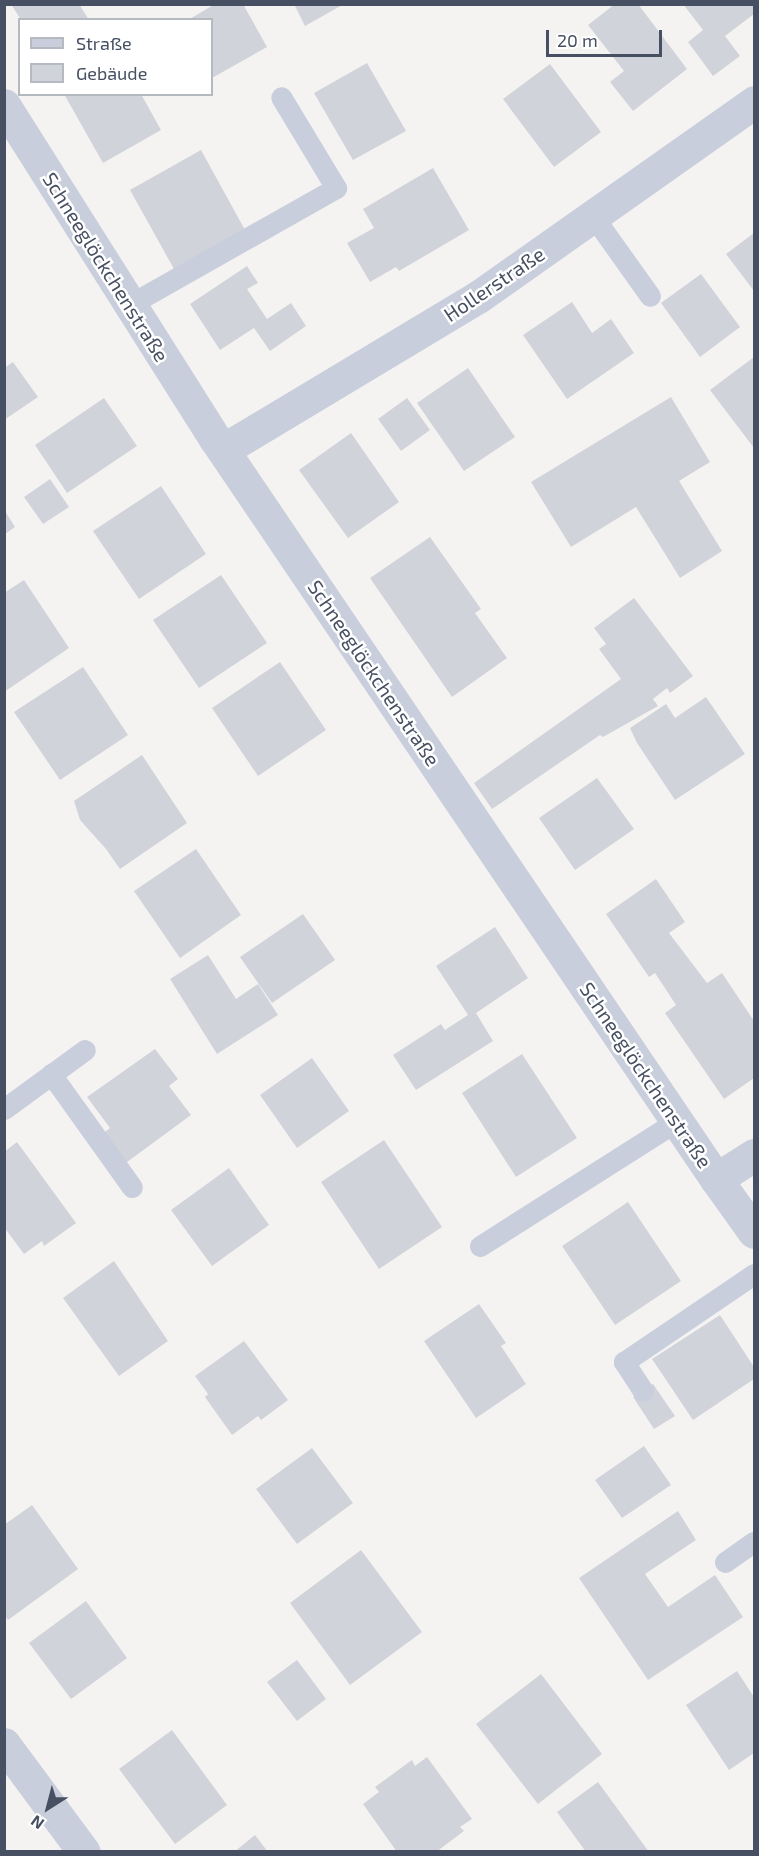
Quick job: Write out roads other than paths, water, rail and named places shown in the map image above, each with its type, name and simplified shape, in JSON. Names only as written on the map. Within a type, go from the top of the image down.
[{"type":"street","name":"Hollerstraße","points":[[223,450],[478,297],[754,102]]},
{"type":"street","name":"Schneeglöckchenstraße","points":[[4,105],[223,450],[754,1232]]},
{"type":"street","points":[[716,1179],[754,1155]]},
{"type":"street","points":[[7,1754],[84,1851]]},
{"type":"lane","points":[[129,305],[336,188],[281,97]]},
{"type":"lane","points":[[593,216],[650,296]]},
{"type":"lane","points":[[4,1109],[85,1050]]},
{"type":"lane","points":[[51,1074],[132,1187]]},
{"type":"lane","points":[[480,1246],[677,1121]]},
{"type":"lane","points":[[643,1391],[624,1362],[754,1274]]},
{"type":"lane","points":[[726,1562],[754,1542]]}]
